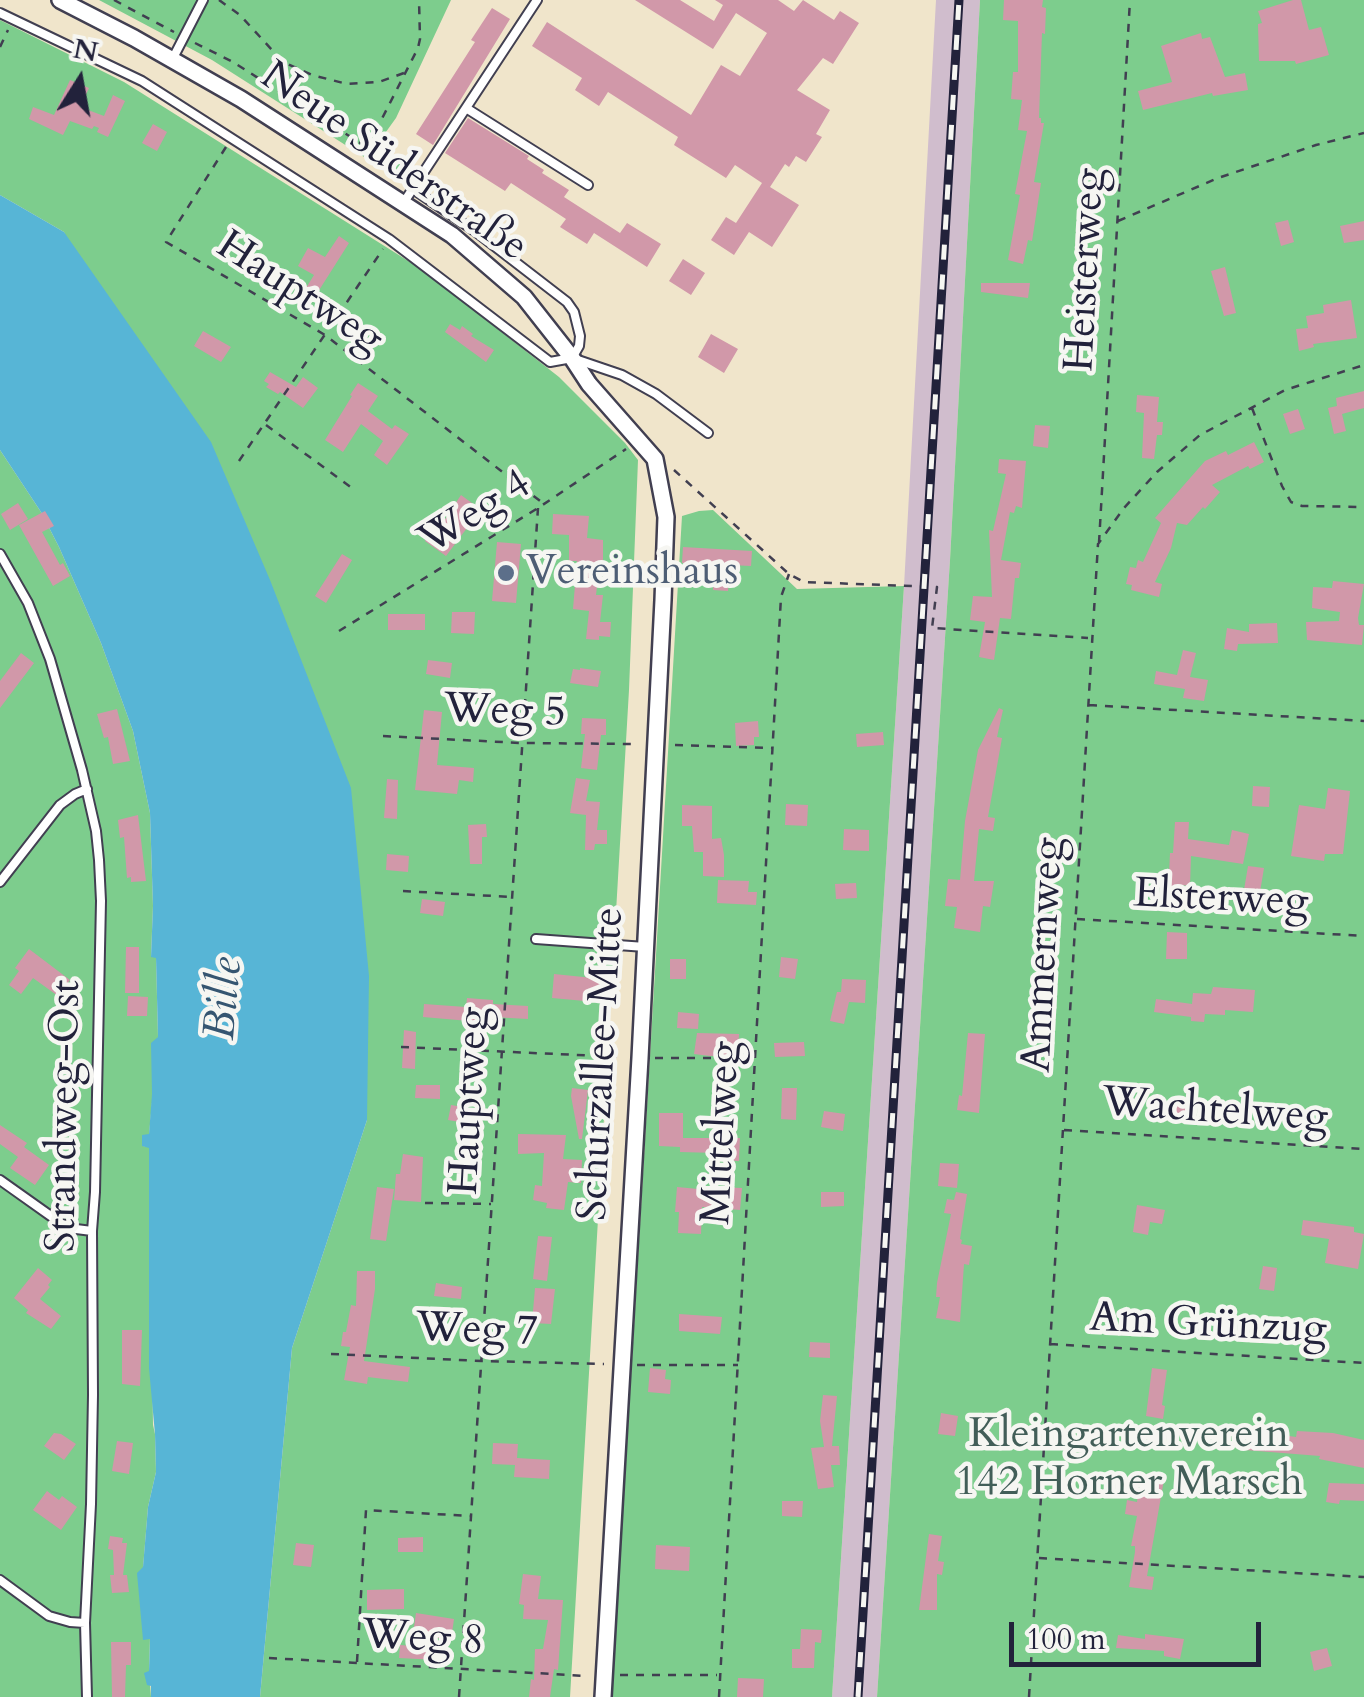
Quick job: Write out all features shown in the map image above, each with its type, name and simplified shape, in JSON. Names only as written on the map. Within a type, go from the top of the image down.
[{"type":"street","name":"Neue Süderstraße","points":[[60,0],[408,196],[524,297],[588,384],[640,440]]},
{"type":"street","name":"Schurzallee-Mitte","points":[[603,1697],[666,517],[655,459],[640,440]]},
{"type":"lane","points":[[172,60],[203,0]]},
{"type":"lane","points":[[536,0],[408,196],[475,231],[567,302],[580,336],[572,358]]},
{"type":"lane","points":[[0,13],[142,82],[232,138],[389,239],[550,362],[572,358],[638,383],[708,433]]},
{"type":"lane","points":[[466,108],[588,186]]},
{"type":"lane","name":"Strandweg-Ost","points":[[0,554],[42,635],[96,831],[101,902],[86,1697]]},
{"type":"lane","points":[[0,882],[60,805],[86,789]]},
{"type":"lane","points":[[536,939],[645,947]]},
{"type":"lane","points":[[0,1180],[62,1224],[92,1231]]},
{"type":"lane","points":[[0,1580],[49,1616],[85,1623]]},
{"type":"path","points":[[114,0],[233,62],[419,180]]},
{"type":"path","points":[[219,0],[240,14],[283,62],[312,75],[347,84],[380,82],[404,73]]},
{"type":"path","points":[[368,147],[414,58],[420,39],[420,0]]},
{"type":"path","name":"Heisterweg","points":[[1098,544],[1130,0]]},
{"type":"path","points":[[0,46],[12,18]]},
{"type":"path","points":[[1116,222],[1218,178],[1364,133]]},
{"type":"path","name":"Hauptweg","points":[[232,138],[166,242],[324,335],[544,504]]},
{"type":"path","points":[[238,460],[389,239]]},
{"type":"path","points":[[1098,544],[1157,472],[1200,434],[1285,390],[1364,365]]},
{"type":"path","points":[[1251,406],[1291,502],[1302,506],[1364,507]]},
{"type":"path","points":[[265,424],[356,491]]},
{"type":"path","name":"Weg 4","points":[[339,631],[640,440]]},
{"type":"path","points":[[655,459],[675,470],[789,574],[804,582],[936,587],[932,628],[1091,638]]},
{"type":"path","name":"Hauptweg","points":[[459,1697],[538,508]]},
{"type":"path","name":"Ammernweg","points":[[1029,1697],[1098,544]]},
{"type":"path","name":"Mittelweg","points":[[719,1697],[781,597],[789,574]]},
{"type":"path","points":[[1088,705],[1364,721]]},
{"type":"path","name":"Weg 5","points":[[383,736],[626,744]]},
{"type":"path","points":[[655,745],[772,748]]},
{"type":"path","points":[[404,891],[512,897]]},
{"type":"path","name":"Elsterweg","points":[[1075,918],[1364,936]]},
{"type":"path","points":[[401,1047],[640,1058],[754,1058]]},
{"type":"path","name":"Wachtelweg","points":[[1063,1130],[1364,1149]]},
{"type":"path","points":[[425,1203],[493,1204]]},
{"type":"path","name":"Am Grünzug","points":[[1048,1344],[1364,1363]]},
{"type":"path","name":"Weg 7","points":[[331,1354],[482,1362],[738,1365]]},
{"type":"path","points":[[357,1664],[366,1510],[472,1516]]},
{"type":"path","points":[[1038,1558],[1364,1577]]},
{"type":"path","name":"Weg 8","points":[[269,1658],[573,1676]]},
{"type":"path","points":[[604,1675],[720,1674]]},
{"type":"shaded area","points":[[936,0],[980,0],[950,560],[877,1697],[832,1697],[904,586]]},
{"type":"green space","points":[[99,0],[451,0],[396,118],[378,143],[407,167],[394,176],[212,60]]},
{"type":"green space","name":"Kleingartenverein 142 Horner Marsch","points":[[980,0],[1364,0],[1364,1697],[877,1697],[950,560]]},
{"type":"green space","points":[[0,20],[124,82],[421,269],[559,377],[638,460],[629,690],[570,1697],[260,1697],[292,1348],[367,1120],[64,232],[0,195]]},
{"type":"green space","points":[[0,450],[41,512],[101,643],[133,731],[150,813],[151,956],[156,957],[158,1037],[149,1135],[143,1146],[149,1147],[156,1472],[148,1507],[143,1568],[144,1639],[150,1638],[151,1697],[0,1697]]},
{"type":"green space","points":[[713,510],[797,589],[904,586],[832,1697],[612,1697],[682,516]]},
{"type":"water","name":"Bille","points":[[0,195],[64,232],[211,442],[351,788],[369,976],[367,1120],[292,1348],[260,1697],[151,1697],[151,1686],[147,1685],[144,1673],[149,1671],[150,1639],[143,1640],[137,1573],[143,1567],[148,1507],[156,1472],[149,1368],[149,1148],[142,1146],[142,1135],[149,1134],[151,1043],[158,1037],[156,958],[151,957],[150,813],[133,731],[101,643],[41,512],[0,450]]},
{"type":"building","points":[[635,0],[680,0],[714,21],[723,5],[715,0],[778,0],[794,11],[803,0],[834,20],[840,11],[859,23],[833,64],[823,58],[797,90],[830,110],[816,134],[822,137],[806,162],[796,156],[789,167],[785,164],[770,187],[799,205],[772,247],[749,232],[734,255],[711,240],[726,217],[736,223],[762,183],[735,165],[726,178],[674,145],[678,137],[608,92],[599,106],[575,90],[582,78],[532,46],[547,22],[691,115],[721,65],[740,76],[767,33],[736,13],[713,49]]},
{"type":"building","points":[[1004,0],[1043,0],[1042,7],[1046,8],[1039,118],[1044,123],[1034,182],[1041,183],[1032,241],[1028,240],[1023,264],[1008,260],[1027,131],[1018,130],[1022,100],[1011,99],[1013,72],[1018,72],[1018,21],[1003,20]]},
{"type":"building","points":[[1301,0],[1309,30],[1321,27],[1329,55],[1296,64],[1259,61],[1258,24],[1262,23],[1258,11]]},
{"type":"building","points":[[492,8],[510,19],[433,145],[416,134],[475,42],[471,40]]},
{"type":"building","points":[[1201,33],[1202,39],[1210,37],[1225,77],[1245,73],[1248,90],[1213,96],[1212,93],[1143,110],[1138,91],[1172,82],[1161,46]]},
{"type":"building","points":[[70,80],[89,88],[80,107],[104,116],[113,95],[125,101],[108,137],[97,132],[99,128],[70,121],[63,135],[29,119],[33,107],[54,115]]},
{"type":"building","points":[[468,118],[529,156],[527,159],[544,170],[542,173],[569,190],[564,197],[620,233],[627,223],[661,244],[647,267],[594,233],[587,244],[560,227],[566,219],[511,183],[505,191],[445,153]]},
{"type":"building","points":[[153,124],[167,132],[157,151],[142,143]]},
{"type":"building","points":[[1288,220],[1294,242],[1281,246],[1275,223]]},
{"type":"building","points":[[1364,221],[1364,240],[1344,243],[1340,226]]},
{"type":"building","points":[[339,236],[349,243],[316,295],[306,288],[314,275],[298,266],[308,248],[325,257]]},
{"type":"building","points":[[683,259],[705,273],[691,295],[669,281]]},
{"type":"building","points":[[1225,267],[1236,313],[1224,316],[1211,271]]},
{"type":"building","points":[[981,283],[1030,283],[1028,298],[981,292]]},
{"type":"building","points":[[1351,300],[1357,338],[1313,344],[1314,347],[1299,351],[1296,329],[1308,328],[1306,316],[1324,313],[1323,305]]},
{"type":"building","points":[[450,324],[460,330],[462,326],[494,350],[486,362],[445,332]]},
{"type":"building","points":[[203,331],[231,347],[221,362],[194,346]]},
{"type":"building","points":[[711,334],[738,349],[724,373],[698,357]]},
{"type":"building","points":[[270,372],[296,387],[303,377],[318,388],[303,408],[266,387],[269,384],[264,381]]},
{"type":"building","points":[[358,383],[378,396],[368,411],[392,429],[395,425],[409,434],[387,465],[374,455],[383,441],[361,424],[343,452],[325,440]]},
{"type":"building","points":[[1364,391],[1364,408],[1342,414],[1346,431],[1334,434],[1328,408],[1337,406],[1336,398]]},
{"type":"building","points":[[1137,395],[1159,397],[1157,422],[1163,422],[1162,435],[1157,435],[1154,459],[1142,458],[1144,413],[1136,412]]},
{"type":"building","points":[[1298,409],[1305,429],[1290,434],[1283,414]]},
{"type":"building","points":[[1035,425],[1050,426],[1048,448],[1033,446]]},
{"type":"building","points":[[1254,442],[1264,462],[1212,485],[1220,492],[1205,509],[1187,525],[1177,523],[1171,548],[1155,582],[1162,584],[1159,597],[1131,590],[1132,585],[1126,584],[1130,567],[1136,568],[1138,560],[1143,562],[1161,523],[1155,518],[1205,461]]},
{"type":"building","points":[[999,459],[1026,461],[1022,508],[1016,506],[1014,513],[1010,512],[1001,560],[1021,563],[1019,578],[1015,578],[1011,619],[1000,618],[994,660],[979,657],[985,622],[970,620],[973,596],[992,597],[989,530],[993,531],[1006,474],[998,473]]},
{"type":"building","points":[[461,495],[476,506],[480,501],[492,510],[479,528],[470,524],[446,556],[425,541],[432,530],[436,533]]},
{"type":"building","points":[[18,503],[28,519],[10,530],[1,514]]},
{"type":"building","points":[[45,511],[54,526],[42,532],[70,576],[53,586],[19,525]]},
{"type":"building","points":[[553,514],[589,516],[587,538],[603,540],[596,595],[603,595],[600,622],[611,622],[610,637],[586,639],[589,611],[573,609],[577,561],[569,561],[569,535],[552,534]]},
{"type":"building","name":"Vereinshaus","points":[[497,542],[521,544],[516,603],[492,601]]},
{"type":"building","points":[[683,547],[752,551],[751,566],[730,565],[728,591],[713,590],[714,564],[682,563]]},
{"type":"building","points":[[342,554],[352,560],[326,603],[315,596]]},
{"type":"building","points":[[1333,581],[1364,584],[1358,618],[1359,625],[1364,625],[1362,645],[1307,640],[1306,622],[1339,621],[1340,612],[1312,608],[1313,587],[1332,588]]},
{"type":"building","points":[[452,612],[475,612],[474,634],[451,633]]},
{"type":"building","points":[[388,614],[425,614],[425,630],[388,630]]},
{"type":"building","points":[[1277,623],[1278,643],[1238,644],[1237,651],[1224,649],[1227,628],[1249,632],[1249,624]]},
{"type":"building","points":[[1183,650],[1196,653],[1190,677],[1208,680],[1204,701],[1183,698],[1185,689],[1154,684],[1156,671],[1177,675]]},
{"type":"building","points":[[21,653],[34,663],[0,708],[0,681]]},
{"type":"building","points":[[428,660],[452,663],[450,678],[426,674]]},
{"type":"building","points":[[573,669],[601,671],[598,687],[570,683]]},
{"type":"building","points":[[999,708],[1003,710],[997,737],[1002,738],[988,817],[995,818],[993,831],[979,829],[974,881],[994,881],[990,907],[983,906],[980,932],[954,928],[957,907],[945,906],[948,879],[960,880],[965,821],[978,750]]},
{"type":"building","points":[[117,709],[130,761],[113,764],[108,737],[104,738],[97,714]]},
{"type":"building","points":[[424,710],[442,712],[437,765],[474,768],[473,782],[459,780],[457,794],[415,790]]},
{"type":"building","points":[[582,718],[606,719],[597,770],[581,768],[585,734],[581,734]]},
{"type":"building","points":[[758,721],[759,737],[754,737],[754,745],[736,746],[735,723]]},
{"type":"building","points":[[883,732],[884,745],[857,747],[856,734]]},
{"type":"building","points":[[576,778],[590,780],[586,801],[600,802],[597,830],[607,830],[607,844],[595,844],[594,850],[585,850],[586,815],[570,813]]},
{"type":"building","points":[[387,779],[398,780],[397,819],[384,818]]},
{"type":"building","points":[[1253,786],[1270,787],[1269,807],[1252,806]]},
{"type":"building","points":[[1328,788],[1350,791],[1343,854],[1325,854],[1324,861],[1291,856],[1299,805],[1325,809]]},
{"type":"building","points":[[786,804],[808,805],[807,826],[785,825]]},
{"type":"building","points":[[682,805],[712,806],[712,839],[721,838],[724,877],[703,876],[703,852],[694,852],[692,826],[682,826]]},
{"type":"building","points":[[138,815],[146,881],[131,882],[131,877],[127,878],[124,837],[120,838],[118,820]]},
{"type":"building","points":[[1175,822],[1189,822],[1188,839],[1229,845],[1232,830],[1249,834],[1243,864],[1191,856],[1190,886],[1181,885],[1178,906],[1159,903],[1164,874],[1169,874]]},
{"type":"building","points":[[486,824],[482,864],[470,864],[468,825]]},
{"type":"building","points":[[844,829],[869,830],[869,851],[843,850]]},
{"type":"building","points":[[387,854],[409,856],[408,872],[386,870]]},
{"type":"building","points":[[1248,866],[1264,868],[1260,892],[1244,890]]},
{"type":"building","points":[[718,880],[749,881],[748,892],[757,892],[756,905],[717,903]]},
{"type":"building","points":[[856,883],[857,898],[836,899],[835,884]]},
{"type":"building","points":[[422,899],[445,902],[443,916],[420,913]]},
{"type":"building","points":[[1167,932],[1187,933],[1187,959],[1166,959]]},
{"type":"building","points":[[126,947],[139,947],[139,993],[125,993]]},
{"type":"building","points":[[29,949],[70,980],[58,996],[33,978],[21,994],[9,985],[19,971],[15,968]]},
{"type":"building","points":[[781,957],[798,959],[795,979],[779,977]]},
{"type":"building","points":[[670,959],[686,959],[686,979],[670,979]]},
{"type":"building","points":[[554,974],[603,979],[601,998],[552,998]]},
{"type":"building","points":[[842,979],[866,980],[865,1003],[849,1002],[844,1024],[830,1021]]},
{"type":"building","points":[[1213,987],[1255,990],[1253,1012],[1225,1010],[1225,1015],[1205,1014],[1204,1022],[1154,1012],[1156,999],[1192,1004],[1193,993],[1211,994]]},
{"type":"building","points":[[128,996],[148,997],[147,1016],[127,1016]]},
{"type":"building","points":[[467,998],[528,1006],[528,1019],[492,1017],[492,1023],[423,1017],[424,1004],[466,1007]]},
{"type":"building","points":[[678,1012],[699,1014],[698,1029],[677,1028]]},
{"type":"building","points":[[404,1030],[416,1032],[415,1069],[402,1068]]},
{"type":"building","points":[[697,1033],[739,1034],[738,1055],[694,1054]]},
{"type":"building","points":[[968,1033],[985,1034],[979,1113],[957,1110]]},
{"type":"building","points":[[804,1042],[805,1056],[775,1057],[774,1043]]},
{"type":"building","points":[[416,1085],[440,1085],[440,1099],[415,1098]]},
{"type":"building","points":[[572,1088],[588,1090],[582,1139],[579,1139]]},
{"type":"building","points":[[782,1088],[797,1088],[796,1120],[781,1119]]},
{"type":"building","points":[[1149,1099],[1186,1106],[1183,1123],[1149,1116]]},
{"type":"building","points":[[451,1105],[475,1109],[472,1124],[448,1120]]},
{"type":"building","points":[[824,1111],[845,1114],[843,1131],[821,1127]]},
{"type":"building","points":[[659,1113],[683,1113],[683,1138],[740,1138],[739,1161],[717,1160],[717,1153],[680,1152],[680,1147],[659,1146]]},
{"type":"building","points":[[0,1125],[27,1143],[24,1147],[49,1165],[35,1185],[10,1168],[18,1157],[0,1144]]},
{"type":"building","points":[[518,1134],[566,1135],[563,1159],[582,1160],[581,1183],[568,1182],[564,1210],[546,1208],[547,1203],[533,1200],[535,1185],[542,1186],[544,1153],[518,1154]]},
{"type":"building","points":[[403,1154],[423,1157],[421,1202],[394,1200],[396,1174],[400,1174]]},
{"type":"building","points":[[940,1163],[959,1164],[957,1188],[938,1186]]},
{"type":"building","points":[[377,1187],[394,1189],[386,1241],[370,1239]]},
{"type":"building","points":[[677,1187],[720,1191],[720,1187],[742,1188],[740,1210],[702,1207],[701,1234],[678,1233]]},
{"type":"building","points":[[821,1192],[844,1192],[844,1206],[821,1207]]},
{"type":"building","points":[[956,1192],[967,1194],[961,1244],[972,1246],[969,1265],[964,1264],[960,1322],[936,1318],[940,1297],[936,1297],[937,1283],[951,1214],[944,1213],[947,1199],[954,1200]]},
{"type":"building","points":[[1137,1205],[1165,1210],[1162,1224],[1150,1222],[1148,1235],[1133,1232]]},
{"type":"building","points":[[1303,1220],[1354,1227],[1354,1232],[1364,1234],[1358,1269],[1325,1263],[1329,1239],[1301,1235]]},
{"type":"building","points":[[538,1236],[552,1237],[547,1281],[533,1279]]},
{"type":"building","points":[[1263,1266],[1277,1268],[1274,1291],[1259,1289]]},
{"type":"building","points":[[38,1268],[52,1280],[40,1299],[61,1316],[51,1329],[26,1313],[28,1310],[14,1298]]},
{"type":"building","points":[[357,1271],[375,1271],[364,1361],[410,1367],[408,1382],[368,1377],[367,1384],[344,1380],[350,1347],[341,1346],[351,1305],[356,1306]]},
{"type":"building","points":[[436,1283],[462,1287],[461,1299],[434,1296]]},
{"type":"building","points":[[535,1288],[555,1289],[551,1324],[532,1323]]},
{"type":"building","points":[[679,1314],[722,1317],[720,1334],[679,1331]]},
{"type":"building","points":[[122,1330],[142,1330],[140,1386],[122,1384]]},
{"type":"building","points":[[810,1342],[830,1343],[830,1358],[809,1357]]},
{"type":"building","points":[[650,1368],[666,1370],[665,1379],[671,1380],[670,1394],[648,1392]]},
{"type":"building","points":[[1152,1368],[1167,1370],[1163,1419],[1146,1416]]},
{"type":"building","points":[[823,1395],[837,1396],[832,1446],[839,1446],[840,1465],[831,1465],[834,1487],[818,1489],[811,1448],[824,1447],[820,1421]]},
{"type":"building","points":[[941,1413],[958,1416],[955,1436],[938,1434]]},
{"type":"building","points":[[1248,1430],[1296,1437],[1297,1431],[1333,1433],[1364,1440],[1364,1468],[1319,1459],[1320,1456],[1245,1450]]},
{"type":"building","points":[[54,1433],[76,1444],[64,1460],[44,1446]]},
{"type":"building","points":[[117,1441],[133,1443],[129,1474],[112,1471]]},
{"type":"building","points":[[493,1443],[518,1444],[517,1458],[550,1460],[549,1479],[514,1477],[515,1465],[492,1464]]},
{"type":"building","points":[[1142,1474],[1165,1474],[1147,1576],[1154,1577],[1152,1590],[1129,1587],[1137,1516],[1125,1514],[1127,1500],[1137,1502],[1138,1493],[1142,1494]]},
{"type":"building","points":[[1329,1483],[1364,1484],[1364,1501],[1326,1502]]},
{"type":"building","points":[[47,1491],[77,1507],[61,1530],[33,1510]]},
{"type":"building","points":[[782,1501],[803,1501],[802,1517],[782,1516]]},
{"type":"building","points":[[929,1534],[942,1536],[938,1561],[944,1562],[942,1575],[937,1574],[937,1610],[919,1610]]},
{"type":"building","points":[[110,1536],[123,1538],[122,1543],[127,1543],[123,1575],[127,1575],[129,1592],[112,1593]]},
{"type":"building","points":[[423,1537],[423,1552],[398,1552],[398,1538]]},
{"type":"building","points":[[296,1543],[314,1545],[311,1567],[293,1565]]},
{"type":"building","points":[[656,1545],[690,1547],[689,1571],[655,1569]]},
{"type":"building","points":[[523,1574],[541,1576],[538,1599],[563,1600],[558,1670],[554,1669],[550,1697],[529,1697],[535,1649],[543,1649],[548,1620],[523,1619],[524,1605],[519,1604]]},
{"type":"building","points":[[404,1589],[404,1609],[367,1610],[367,1590]]},
{"type":"building","points":[[416,1613],[454,1619],[451,1640],[413,1634]]},
{"type":"building","points":[[801,1629],[822,1630],[821,1643],[815,1642],[814,1668],[792,1668],[792,1649],[800,1649]]},
{"type":"building","points":[[1145,1634],[1184,1639],[1180,1659],[1164,1656],[1164,1651],[1116,1648],[1118,1635],[1145,1639]]},
{"type":"building","points":[[111,1642],[131,1642],[125,1697],[112,1697]]},
{"type":"building","points":[[400,1645],[438,1648],[437,1660],[399,1658]]},
{"type":"building","points":[[1327,1648],[1332,1666],[1314,1671],[1310,1652]]},
{"type":"building","points":[[738,1678],[764,1679],[763,1697],[737,1697]]},
{"type":"railway","points":[[858,1697],[959,0]]},
{"type":"place","name":"Vereinshaus","points":[[506,573]]}]
